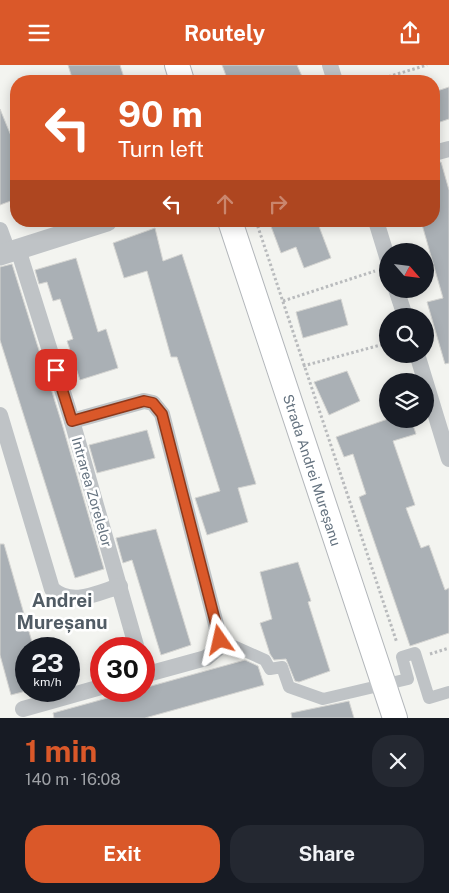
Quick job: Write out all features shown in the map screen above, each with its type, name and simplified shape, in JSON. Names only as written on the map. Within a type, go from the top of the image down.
[{"type":"main road","name":"Strada Andrei Mureșanu","points":[[232,227],[395,718]]},
{"type":"street","points":[[9,252],[88,227]]},
{"type":"street","points":[[377,227],[380,243]]},
{"type":"street","name":"Intrarea Zorelelor","points":[[0,230],[72,421],[134,637]]},
{"type":"street","points":[[420,363],[449,459]]},
{"type":"street","points":[[72,421],[136,401],[153,403],[159,408],[170,443],[220,640],[218,648],[206,658],[155,672]]},
{"type":"street","points":[[0,415],[52,589],[59,595],[74,599],[120,586]]},
{"type":"street","points":[[220,640],[265,660],[270,669],[282,667],[289,687],[323,699],[408,679],[402,657],[415,653],[429,699],[449,692]]},
{"type":"street","points":[[23,709],[90,690]]},
{"type":"path","points":[[394,75],[427,65]]},
{"type":"path","points":[[258,227],[402,657]]},
{"type":"path","points":[[283,301],[379,266]]},
{"type":"path","points":[[303,366],[379,345]]},
{"type":"building","points":[[68,65],[120,65],[123,75],[71,75]]},
{"type":"building","points":[[222,65],[297,65],[301,75],[226,75]]},
{"type":"building","points":[[449,87],[449,119],[440,122],[440,90]]},
{"type":"building","points":[[0,109],[10,133],[10,201],[0,205]]},
{"type":"building","points":[[441,162],[449,190],[449,363],[445,364],[434,326],[434,308],[429,308],[427,302],[443,298],[434,266],[434,243],[427,243],[423,227],[440,227]]},
{"type":"building","points":[[271,227],[319,227],[331,258],[304,268],[296,247],[281,253]]},
{"type":"building","points":[[155,228],[163,261],[182,254],[256,484],[238,488],[248,522],[207,535],[195,498],[220,491],[177,357],[171,357],[147,271],[124,278],[113,243]]},
{"type":"building","points":[[76,258],[98,332],[106,329],[118,368],[80,380],[67,341],[73,339],[60,299],[53,301],[47,282],[39,284],[35,270]]},
{"type":"building","points":[[12,264],[62,424],[104,569],[75,578],[0,340],[0,267]]},
{"type":"building","points":[[341,299],[348,325],[303,338],[296,312]]},
{"type":"building","points":[[347,371],[360,401],[329,415],[314,382]]},
{"type":"building","points":[[379,422],[379,428],[414,428],[416,434],[393,441],[415,505],[406,508],[421,548],[429,545],[445,590],[449,588],[449,633],[410,646],[359,497],[366,494],[353,454],[344,457],[336,437]]},
{"type":"building","points":[[147,430],[155,458],[97,473],[89,445]]},
{"type":"building","points":[[156,529],[191,645],[161,655],[132,560],[123,563],[116,538]]},
{"type":"building","points":[[0,544],[4,544],[31,637],[15,637],[15,694],[11,695],[0,655]]},
{"type":"building","points":[[298,562],[311,601],[308,602],[330,671],[299,682],[295,681],[286,659],[274,660],[270,654],[260,623],[272,619],[260,572]]},
{"type":"building","points":[[245,660],[258,666],[264,685],[145,718],[54,718],[53,713],[93,702],[155,702],[155,685]]},
{"type":"building","points":[[349,701],[354,718],[292,718],[291,713]]},
{"type":"district","name":"Andrei Mureșanu","points":[[62,611]]},
{"type":"route","points":[[56,370],[72,421],[136,401],[153,403],[159,408],[220,633],[220,640]]}]
